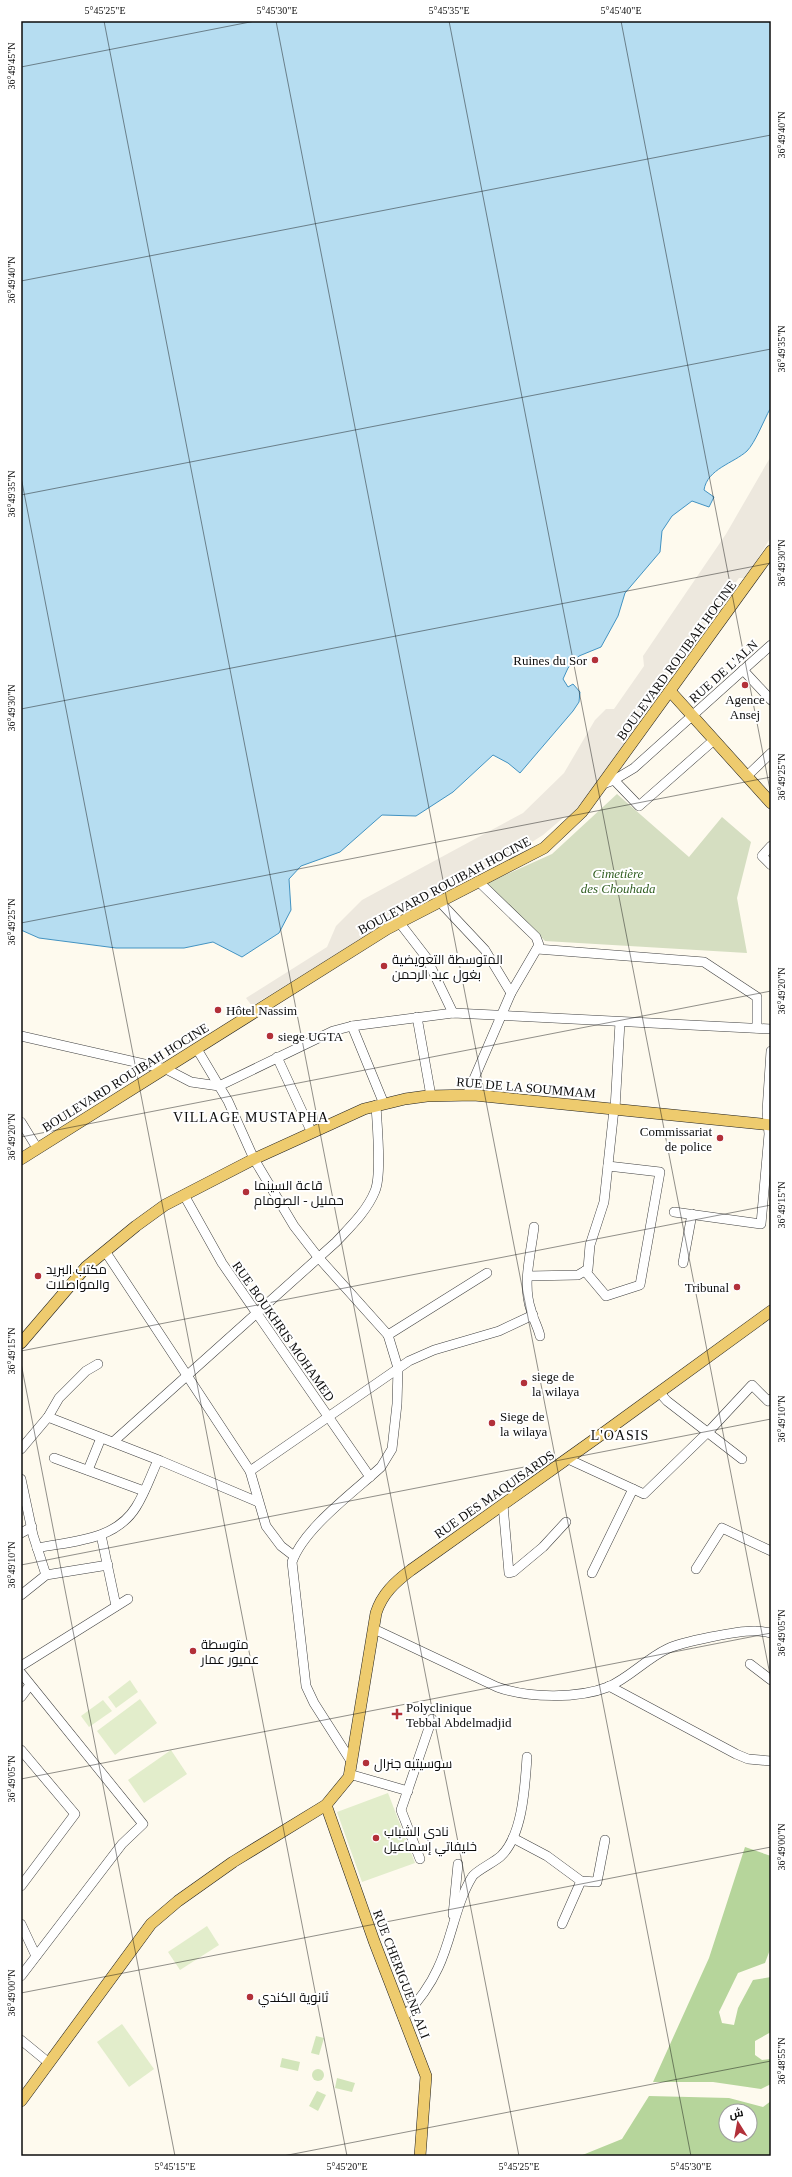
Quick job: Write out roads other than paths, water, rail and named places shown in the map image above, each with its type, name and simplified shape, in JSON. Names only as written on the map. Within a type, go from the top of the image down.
[{"type":"main road","name":"BOULEVARD ROUIBAH HOCINE","points":[[21,1158],[166,1069],[272,1000],[399,922],[544,848],[563,832],[582,812],[771,551]]},
{"type":"main road","points":[[670,691],[771,802]]},
{"type":"main road","name":"RUE DE LA SOUMMAM","points":[[21,1343],[62,1293],[105,1251],[136,1226],[184,1195],[254,1159],[380,1105],[431,1096],[467,1095],[769,1125]]},
{"type":"main road","name":"RUE DES MAQUISARDS","points":[[350,1774],[351,1761],[379,1605],[394,1584],[411,1570],[568,1459],[771,1311]]},
{"type":"main road","points":[[21,2101],[151,1924],[178,1901],[234,1862],[326,1805],[350,1774]]},
{"type":"main road","name":"RUE CHERIGUENE ALI","points":[[326,1805],[426,2076],[420,2156]]},
{"type":"street","name":"RUE DE L'ALN","points":[[603,784],[614,780],[634,768],[771,645]]},
{"type":"street","points":[[744,670],[771,700]]},
{"type":"street","points":[[614,780],[639,806],[714,740]]},
{"type":"street","points":[[747,776],[771,753]]},
{"type":"street","points":[[771,846],[762,856],[771,865]]},
{"type":"street","points":[[467,1095],[500,1016],[539,943],[536,938],[478,881]]},
{"type":"street","points":[[439,901],[485,950],[511,993]]},
{"type":"street","points":[[399,922],[426,957],[453,1013]]},
{"type":"street","points":[[537,949],[704,962],[758,998],[757,1028]]},
{"type":"street","points":[[21,1036],[166,1069],[191,1082],[219,1086],[334,1031],[352,1026],[453,1013],[771,1029]]},
{"type":"street","points":[[416,1017],[431,1096]]},
{"type":"street","points":[[528,1276],[578,1275],[588,1269],[590,1245],[604,1202],[614,1109],[620,1022]]},
{"type":"street","points":[[113,1442],[336,1242],[358,1219],[376,1190],[380,1105],[352,1026]]},
{"type":"street","points":[[197,1049],[231,1107],[254,1159],[294,1226],[318,1258],[388,1335],[398,1368],[397,1404],[392,1449],[385,1462],[314,1528],[294,1556],[292,1569],[306,1686],[314,1703],[351,1761]]},
{"type":"street","points":[[674,1212],[761,1224],[769,1125],[767,1111],[771,1051]]},
{"type":"street","points":[[277,1057],[312,1133]]},
{"type":"street","points":[[21,1122],[38,1148]]},
{"type":"street","points":[[585,1271],[606,1296],[640,1285],[660,1172],[608,1166]]},
{"type":"street","name":"RUE BOUKHRIS MOHAMED","points":[[184,1195],[222,1263],[370,1477]]},
{"type":"street","points":[[683,1263],[692,1214]]},
{"type":"street","points":[[534,1227],[528,1276],[530,1310],[540,1336]]},
{"type":"street","points":[[105,1251],[250,1471],[266,1526],[281,1546],[294,1556]]},
{"type":"street","points":[[388,1335],[487,1273]]},
{"type":"street","points":[[250,1471],[398,1368],[430,1352],[499,1331],[533,1315]]},
{"type":"street","points":[[21,1449],[48,1417],[59,1398],[86,1371],[98,1364]]},
{"type":"street","points":[[568,1459],[644,1494],[707,1433],[752,1385],[768,1401],[771,1399]]},
{"type":"street","points":[[659,1392],[707,1433],[742,1459]]},
{"type":"street","points":[[48,1417],[158,1460],[258,1502]]},
{"type":"street","points":[[88,1470],[101,1438]]},
{"type":"street","points":[[54,1458],[144,1491]]},
{"type":"street","points":[[37,1548],[101,1535],[124,1522],[137,1506],[158,1460]]},
{"type":"street","points":[[21,1479],[37,1548],[46,1575]]},
{"type":"street","points":[[592,1573],[633,1489]]},
{"type":"street","points":[[502,1505],[509,1573],[513,1572],[543,1547],[566,1522]]},
{"type":"street","points":[[21,1533],[32,1527]]},
{"type":"street","points":[[696,1570],[722,1528],[771,1551]]},
{"type":"street","points":[[101,1535],[116,1606]]},
{"type":"street","points":[[21,1595],[46,1575],[108,1565]]},
{"type":"street","points":[[21,1666],[128,1599]]},
{"type":"street","points":[[374,1629],[484,1682],[514,1692],[536,1695],[569,1694],[609,1686],[674,1645],[755,1631],[771,1633]]},
{"type":"street","points":[[750,1664],[771,1680]]},
{"type":"street","points":[[21,1673],[143,1824],[122,1844],[21,1976]]},
{"type":"street","points":[[21,1697],[30,1685]]},
{"type":"street","points":[[609,1686],[736,1754],[748,1759],[771,1761]]},
{"type":"street","points":[[420,1859],[401,1810],[432,1719]]},
{"type":"street","points":[[21,1750],[75,1814],[21,1886]]},
{"type":"street","points":[[404,2018],[424,1996],[439,1968],[453,1923],[472,1875],[489,1866],[503,1855],[513,1838],[526,1784],[527,1757]]},
{"type":"street","points":[[350,1774],[408,1790]]},
{"type":"street","points":[[513,1838],[547,1856],[581,1881],[597,1882],[605,1840]]},
{"type":"street","points":[[453,1923],[458,1864]]},
{"type":"street","points":[[562,1924],[581,1881]]},
{"type":"street","points":[[21,1924],[36,1956]]},
{"type":"street","points":[[21,2040],[49,2062]]},
{"type":"water","points":[[21,21],[771,21],[770,409],[753,443],[742,455],[722,467],[710,477],[704,490],[714,497],[709,507],[692,501],[672,516],[662,531],[660,552],[625,593],[618,616],[601,647],[579,656],[568,668],[563,679],[568,687],[573,684],[580,692],[579,702],[520,773],[508,763],[493,755],[453,792],[416,816],[382,815],[340,852],[301,866],[289,879],[291,910],[279,933],[242,957],[213,942],[184,948],[116,948],[39,938],[21,930]]},
{"type":"place","name":"Ruines du Sor","points":[[595,660]]},
{"type":"place","name":"Agence Ansej","points":[[745,685]]},
{"type":"place","name":"المتوسطة التعويضية بغول عبد الرحمن","points":[[384,966]]},
{"type":"place","name":"Hôtel Nassim","points":[[218,1010]]},
{"type":"place","name":"siege UGTA","points":[[270,1036]]},
{"type":"place","name":"Commissariat de police","points":[[720,1138]]},
{"type":"place","name":"قاعة السينما حمليل - الصومام","points":[[246,1192]]},
{"type":"place","name":"مكتب البريد والمواصلات","points":[[38,1276]]},
{"type":"place","name":"Tribunal","points":[[737,1287]]},
{"type":"place","name":"siege de la wilaya","points":[[524,1383]]},
{"type":"place","name":"Siege de la wilaya","points":[[492,1423]]},
{"type":"place","name":"متوسطة عميور عمار","points":[[193,1651]]},
{"type":"place","name":"Polyclinique Tebbal Abdelmadjid","points":[[397,1714]]},
{"type":"place","name":"سوسيتيه جنرال","points":[[366,1763]]},
{"type":"place","name":"نادي الشباب خليفاتي إسماعيل","points":[[376,1838]]},
{"type":"place","name":"ثانوية الكندي","points":[[250,1997]]},
{"type":"district","name":"VILLAGE MUSTAPHA","points":[[251,1117]]},
{"type":"district","name":"L'OASIS","points":[[620,1435]]},
{"type":"park label","name":"Cimetière des Chouhada","points":[[618,880]]}]
